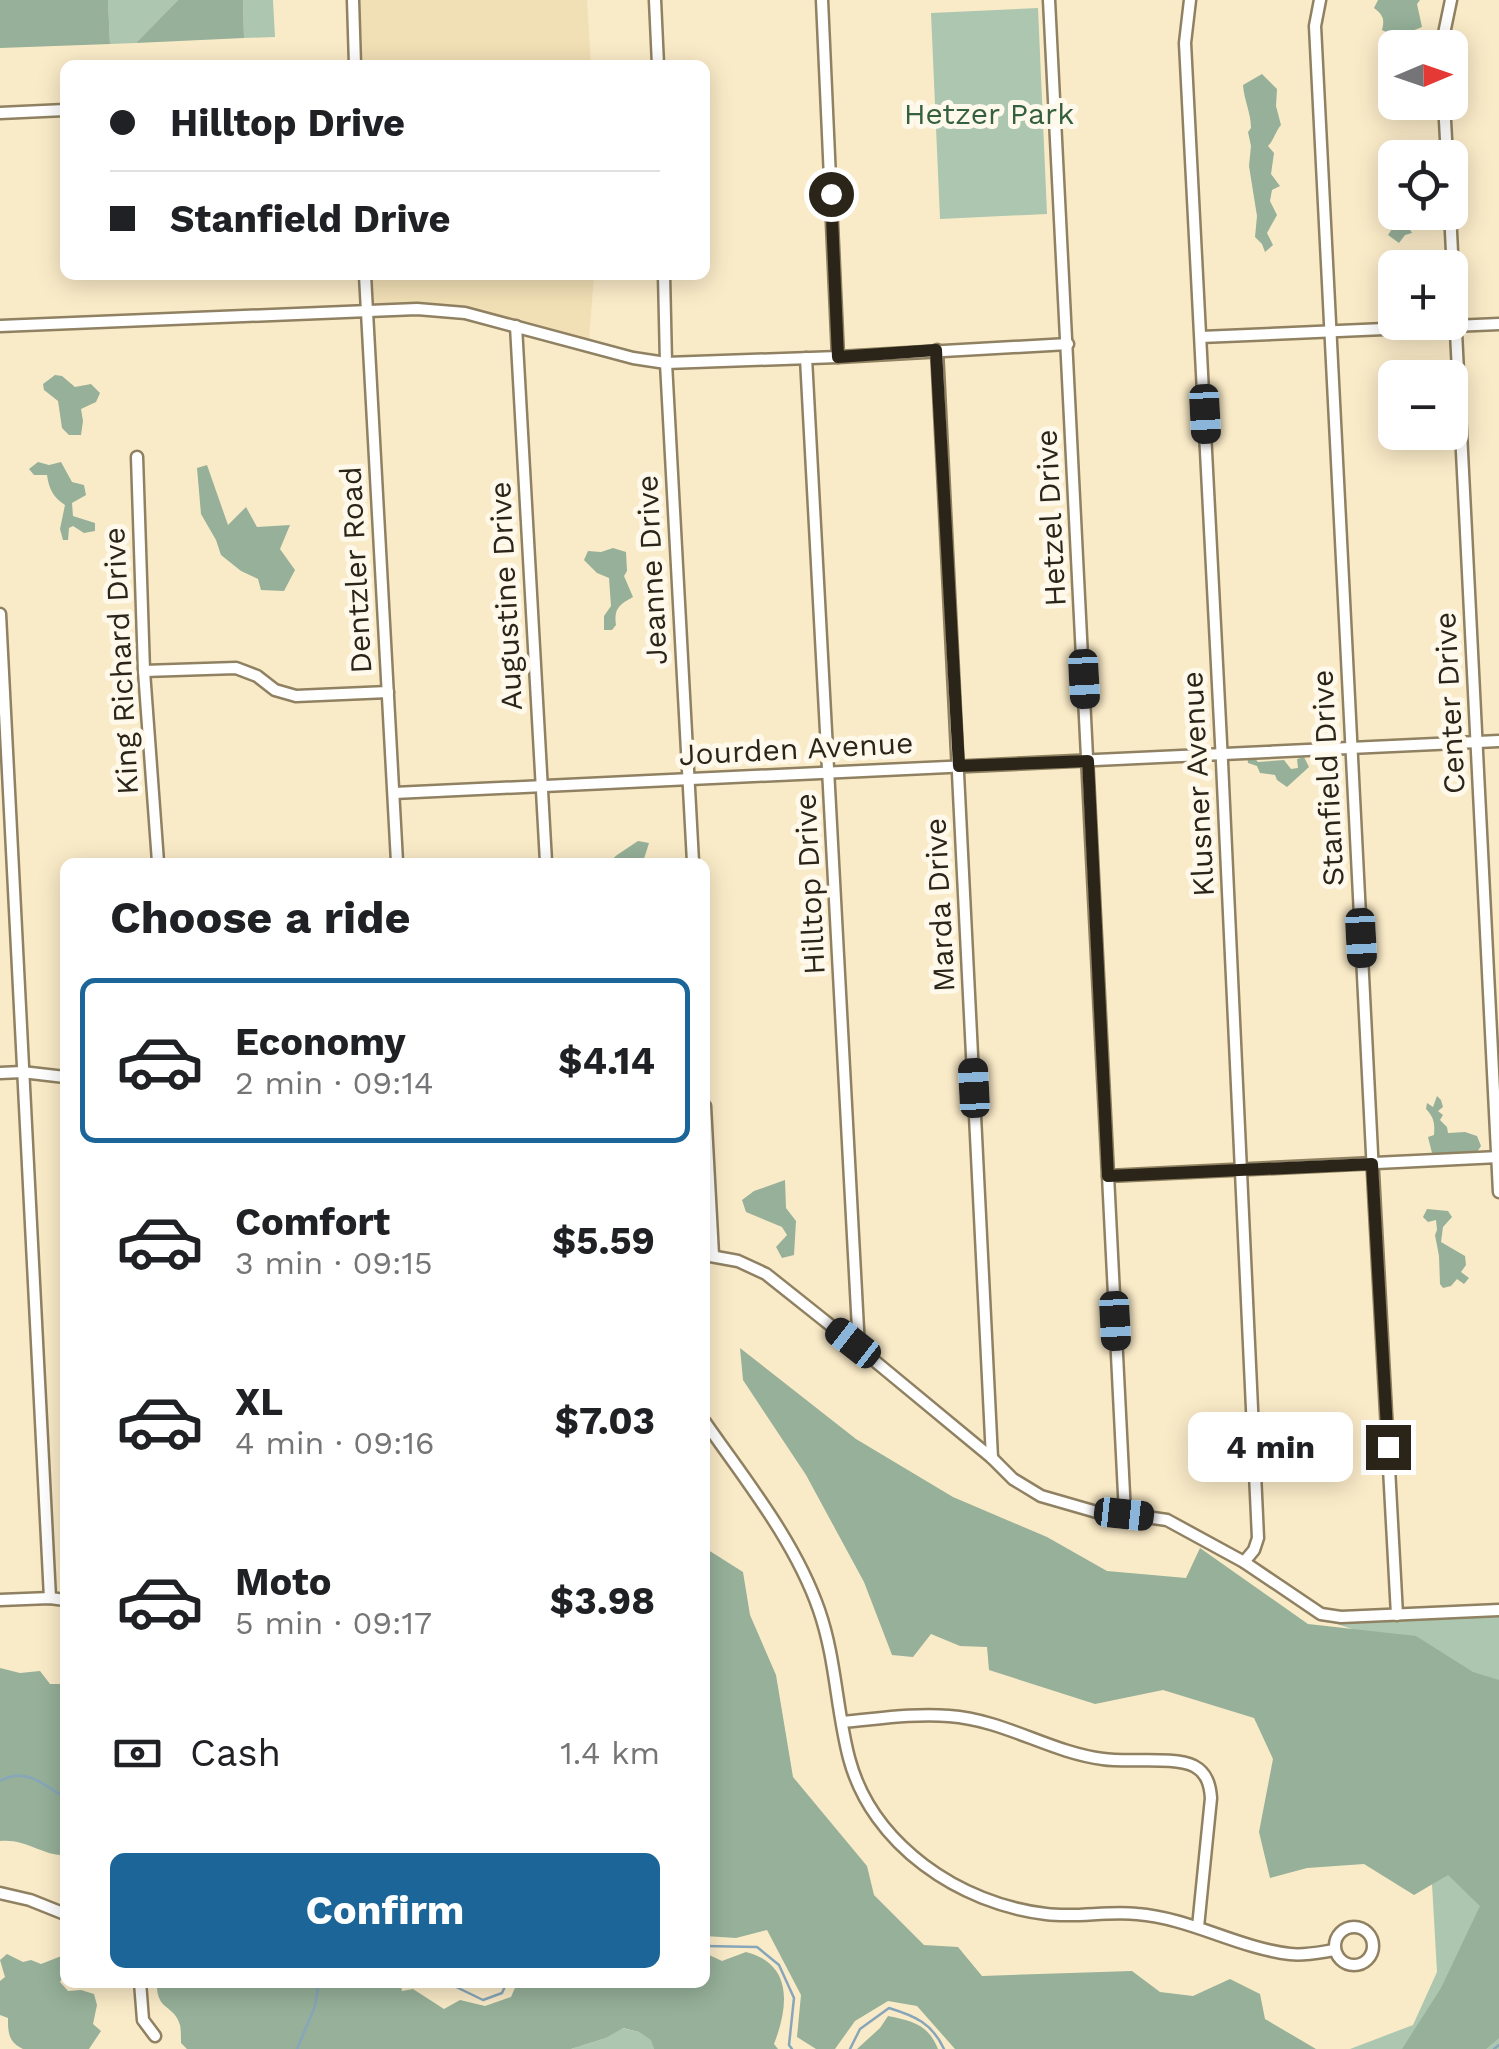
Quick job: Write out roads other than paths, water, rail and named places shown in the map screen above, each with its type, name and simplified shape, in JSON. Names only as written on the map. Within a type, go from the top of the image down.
[{"type":"street","points":[[353,0],[355,60]]},
{"type":"street","points":[[655,0],[658,60]]},
{"type":"street","points":[[822,0],[838,357]]},
{"type":"street","name":"Hetzel Drive","points":[[1050,0],[1124,1514]]},
{"type":"street","name":"Klusner Avenue","points":[[1190,0],[1185,43],[1258,1538],[1244,1562]]},
{"type":"street","name":"Stanfield Drive","points":[[1320,0],[1315,26],[1397,1614]]},
{"type":"street","points":[[1444,30],[1450,0]]},
{"type":"street","points":[[0,113],[60,110]]},
{"type":"street","name":"Dentzler Road","points":[[365,280],[397,858]]},
{"type":"street","name":"Jeanne Drive","points":[[664,280],[693,858]]},
{"type":"street","points":[[0,326],[417,309],[465,313],[633,358],[666,363],[1068,344]]},
{"type":"street","points":[[1468,325],[1499,324]]},
{"type":"street","name":"Augustine Drive","points":[[516,326],[546,858]]},
{"type":"street","points":[[1201,337],[1378,329]]},
{"type":"street","name":"Center Drive","points":[[1457,340],[1499,1192]]},
{"type":"street","name":"Marda Drive","points":[[936,350],[992,1458]]},
{"type":"street","name":"Hilltop Drive","points":[[806,358],[859,1348]]},
{"type":"street","name":"King Richard Drive","points":[[138,457],[144,671],[158,858]]},
{"type":"street","points":[[0,614],[50,1598]]},
{"type":"street","points":[[144,671],[236,668],[257,676],[276,690],[296,696],[388,692]]},
{"type":"street","name":"Jourden Avenue","points":[[394,793],[1499,741]]},
{"type":"street","points":[[0,1073],[60,1076]]},
{"type":"street","points":[[1108,1176],[1498,1157]]},
{"type":"street","points":[[710,1255],[766,1274],[1013,1479],[1041,1496],[1100,1513],[1167,1520],[1244,1562],[1321,1614],[1341,1617],[1499,1610]]},
{"type":"street","points":[[710,1429],[776,1524],[808,1584],[832,1651],[849,1758],[858,1783],[891,1833],[930,1871],[1004,1906],[1048,1915],[1138,1914],[1293,1955],[1335,1950]]},
{"type":"street","points":[[0,1600],[60,1599]]},
{"type":"street","points":[[842,1722],[959,1716],[1006,1727],[1087,1757],[1180,1762],[1196,1767],[1206,1778],[1211,1798],[1198,1927]]},
{"type":"street","points":[[0,1893],[60,1912]]},
{"type":"street","points":[[141,1988],[144,2020],[154,2036]]},
{"type":"waterway","points":[[0,1781],[26,1777],[60,1795]]},
{"type":"waterway","points":[[710,1946],[757,1947],[779,1965],[794,1998],[789,2045],[792,2049]]},
{"type":"waterway","points":[[297,2049],[315,2006],[318,1988]]},
{"type":"waterway","points":[[458,1988],[483,2000],[502,1993],[504,1988]]},
{"type":"waterway","points":[[850,2049],[860,2029],[889,2008],[922,2022],[944,2049]]},
{"type":"waterway","points":[[1494,2049],[1499,2045]]},
{"type":"park label","name":"Hetzer Park","points":[[989,114]]}]
